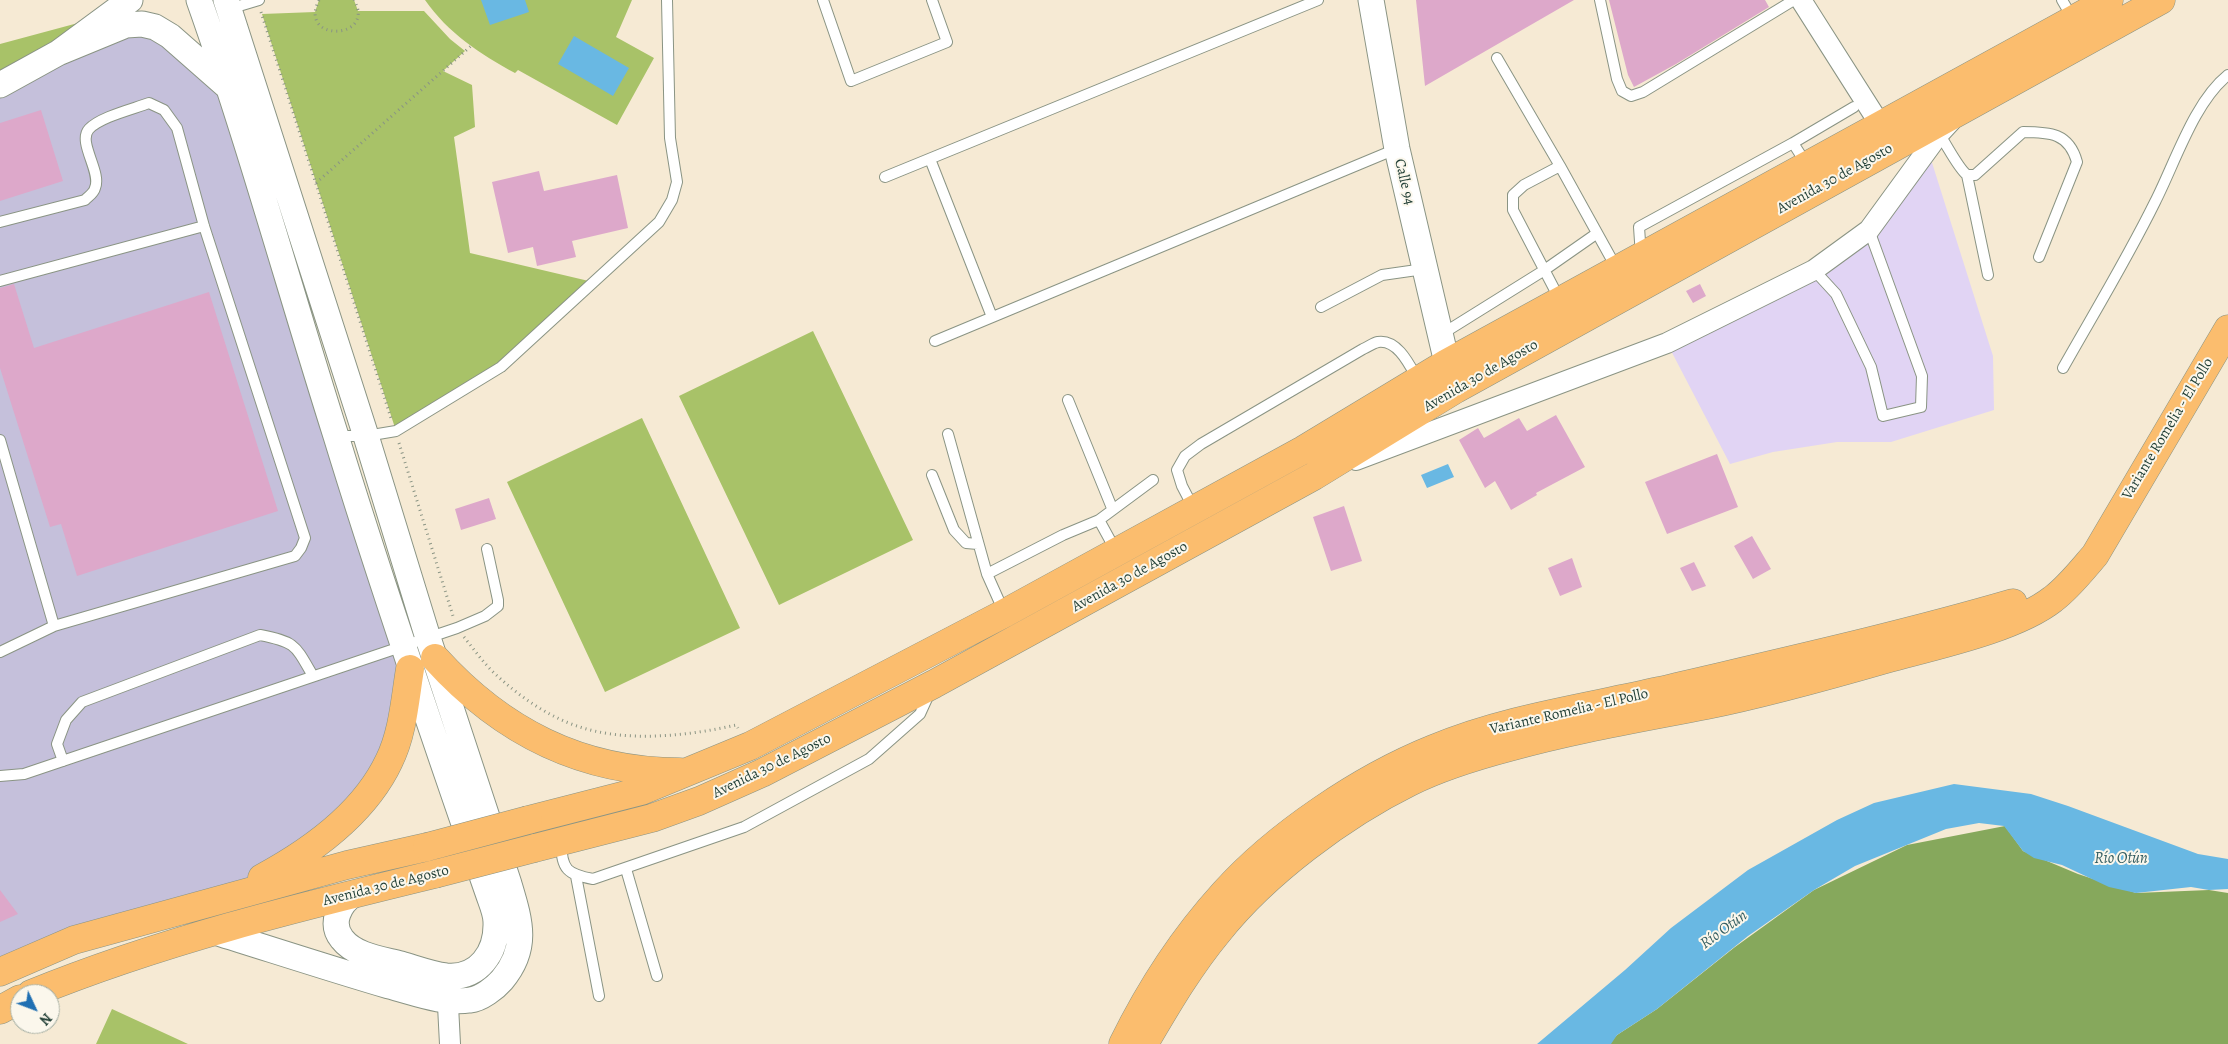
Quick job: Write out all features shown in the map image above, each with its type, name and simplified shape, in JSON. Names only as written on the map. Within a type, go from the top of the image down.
[{"type":"main road","name":"Avenida 30 de Agosto","points":[[0,972],[74,940],[346,865],[427,847],[640,791],[750,746],[1005,613],[1303,450],[1446,363],[1881,126],[2068,10],[2109,0]]},
{"type":"main road","name":"Avenida 30 de Agosto","points":[[56,984],[85,972],[215,932],[354,894],[652,818],[699,801],[762,773],[934,684],[1314,476],[1456,389],[2161,0]]},
{"type":"main road","name":"Variante Romelia - El Pollo","points":[[1144,1044],[1193,964],[1219,930],[1244,904],[1283,867],[1322,835],[1361,808],[1412,780],[1472,757],[1554,735],[1710,704],[1810,681],[1981,632],[2025,616],[2053,600],[2068,586],[2095,554],[2228,329]]},
{"type":"main road","name":"Variante Romelia - El Pollo","points":[[1123,1044],[1164,972],[1190,935],[1224,893],[1255,862],[1291,833],[1327,807],[1396,766],[1434,748],[1516,723],[1922,629],[2017,602],[2056,582],[2108,530]]},
{"type":"main road","points":[[431,648],[465,690],[492,712],[514,727],[560,750],[593,761],[636,770],[689,772]]},
{"type":"main road","points":[[204,904],[248,885],[311,849],[345,820],[371,790],[389,762],[400,732],[406,657]]},
{"type":"street","points":[[58,53],[130,0]]},
{"type":"street","points":[[199,0],[231,89],[335,436],[406,657],[496,920],[495,941],[490,955],[480,966],[466,973],[447,976],[362,954],[350,947],[341,938],[337,926],[338,913],[344,901],[354,894]]},
{"type":"street","name":"Calle 94","points":[[1371,0],[1397,149],[1446,363]]},
{"type":"street","points":[[1801,0],[1881,126]]},
{"type":"street","points":[[215,932],[356,976],[448,1002],[473,1000],[496,987],[511,969],[520,945],[520,920],[431,648],[366,436],[227,5]]},
{"type":"street","points":[[0,85],[58,53],[126,25],[142,24],[155,27],[170,36],[231,89]]},
{"type":"street","points":[[1314,476],[1667,343],[1814,270],[1869,230],[1939,134],[1961,111]]},
{"type":"street","points":[[447,976],[450,1044]]},
{"type":"lane","points":[[227,5],[259,0]]},
{"type":"lane","points":[[335,436],[366,436],[396,431],[500,367],[659,222],[672,200],[677,182],[670,138],[667,0]]},
{"type":"lane","points":[[823,0],[851,81],[947,42],[932,0]]},
{"type":"lane","points":[[885,177],[1318,0]]},
{"type":"lane","points":[[1600,0],[1617,79],[1622,91],[1631,96],[1643,92],[1794,0]]},
{"type":"lane","points":[[1496,58],[1560,166],[1596,234],[1629,264],[1639,227],[1793,143],[1854,107]]},
{"type":"lane","points":[[2063,368],[2155,203],[2202,104],[2215,85],[2228,74]]},
{"type":"lane","points":[[0,222],[85,200],[95,191],[98,182],[86,140],[88,130],[97,123],[149,103],[164,110],[177,128],[204,226],[305,538],[295,556],[54,626],[0,652]]},
{"type":"lane","points":[[1967,176],[1976,175],[2023,132],[2048,132],[2067,141],[2078,162],[2039,257]]},
{"type":"lane","points":[[1939,134],[1961,171],[1967,176],[1988,274]]},
{"type":"lane","points":[[1793,143],[1807,166]]},
{"type":"lane","points":[[935,341],[1397,149]]},
{"type":"lane","points":[[930,159],[992,316]]},
{"type":"lane","points":[[1560,166],[1524,185],[1513,196],[1513,210],[1560,301]]},
{"type":"lane","points":[[0,281],[204,226]]},
{"type":"lane","points":[[1814,270],[1836,294],[1867,359],[1883,416],[1922,406],[1922,376],[1869,230]]},
{"type":"lane","points":[[1440,335],[1543,271],[1596,234]]},
{"type":"lane","points":[[1321,307],[1382,275],[1424,269]]},
{"type":"lane","points":[[1194,509],[1182,486],[1177,470],[1185,456],[1201,444],[1363,349],[1380,342],[1392,345],[1404,356],[1419,380]]},
{"type":"lane","points":[[1068,400],[1112,508]]},
{"type":"lane","points":[[948,434],[987,574],[1005,613]]},
{"type":"lane","points":[[0,440],[54,626]]},
{"type":"lane","points":[[932,475],[954,530],[966,543],[978,544]]},
{"type":"lane","points":[[987,574],[1099,520],[1112,508],[1153,480]]},
{"type":"lane","points":[[1099,520],[1116,552]]},
{"type":"lane","points":[[0,776],[24,774],[313,676],[406,657],[431,648],[457,628],[485,616],[498,606],[486,549]]},
{"type":"lane","points":[[63,761],[57,744],[66,720],[82,702],[260,635],[286,640],[298,651],[313,676]]},
{"type":"lane","points":[[576,876],[593,879],[744,827],[869,759],[920,714],[934,684]]},
{"type":"lane","points":[[548,846],[576,876],[599,996]]},
{"type":"lane","points":[[626,869],[657,976]]},
{"type":"path","points":[[319,0],[315,12],[317,19],[326,30],[333,32],[347,30],[353,25],[358,12],[354,0]]},
{"type":"path","points":[[262,14],[457,628],[501,680],[547,712],[577,726],[640,737],[696,733],[736,725],[750,746]]},
{"type":"path","points":[[316,183],[471,46]]},
{"type":"shaded area","points":[[142,24],[231,89],[402,646],[389,762],[281,867],[0,972],[0,85]]},
{"type":"shaded area","points":[[1928,150],[1993,356],[1994,410],[1891,442],[1837,442],[1773,452],[1730,464],[1667,343],[1869,230]]},
{"type":"green space","points":[[319,0],[354,0],[358,11],[424,11],[450,39],[465,51],[443,71],[472,85],[475,127],[454,137],[470,253],[593,282],[501,367],[396,431],[262,14],[315,12]]},
{"type":"green space","points":[[425,0],[632,0],[616,37],[654,58],[617,125],[518,70],[515,73],[489,58],[454,33]]},
{"type":"green space","points":[[78,23],[59,40],[0,75],[0,44]]},
{"type":"green space","points":[[813,331],[913,540],[779,605],[679,396]]},
{"type":"green space","points":[[642,418],[740,628],[605,692],[507,482]]},
{"type":"green space","points":[[2005,826],[2023,851],[2078,874],[2136,893],[2209,890],[2228,893],[2228,1044],[1609,1044],[1617,1035],[1657,1009],[1735,947],[1814,890],[1907,845]]},
{"type":"green space","points":[[112,1009],[188,1044],[96,1044]]},
{"type":"water","points":[[481,0],[525,0],[529,12],[490,25]]},
{"type":"water","points":[[574,36],[629,68],[613,96],[558,64]]},
{"type":"water","points":[[1448,464],[1454,477],[1427,488],[1421,475]]},
{"type":"water","name":"Río Otún","points":[[1954,784],[2031,794],[2198,854],[2228,859],[2228,889],[2209,890],[2191,887],[2136,893],[2109,887],[2062,865],[2034,858],[2023,851],[2004,826],[1979,823],[1946,829],[1855,866],[1814,890],[1748,936],[1657,1009],[1617,1035],[1611,1044],[1537,1044],[1625,970],[1671,928],[1748,870],[1837,820],[1874,803]]},
{"type":"building","points":[[1416,0],[1574,0],[1425,86]]},
{"type":"building","points":[[1609,0],[1765,0],[1769,7],[1676,64],[1634,87],[1628,75]]},
{"type":"building","points":[[41,110],[63,181],[0,201],[0,123]]},
{"type":"building","points":[[539,171],[544,191],[617,175],[628,228],[572,241],[576,257],[537,266],[533,247],[508,253],[492,182]]},
{"type":"building","points":[[14,284],[34,348],[209,292],[278,511],[77,576],[61,524],[50,527],[0,368],[0,288]]},
{"type":"building","points":[[1700,284],[1706,296],[1693,303],[1686,291]]},
{"type":"building","points":[[1556,415],[1585,467],[1536,493],[1537,495],[1511,510],[1495,481],[1485,488],[1459,440],[1478,428],[1484,438],[1519,418],[1527,431]]},
{"type":"building","points":[[1717,454],[1738,507],[1667,534],[1645,482]]},
{"type":"building","points":[[489,498],[496,519],[461,530],[455,509]]},
{"type":"building","points":[[1344,506],[1362,561],[1331,571],[1313,517]]},
{"type":"building","points":[[1752,536],[1771,569],[1753,579],[1734,546]]},
{"type":"building","points":[[1572,558],[1582,587],[1560,596],[1548,568]]},
{"type":"building","points":[[1694,562],[1706,586],[1692,591],[1680,568]]},
{"type":"building","points":[[0,890],[18,914],[0,922]]}]
